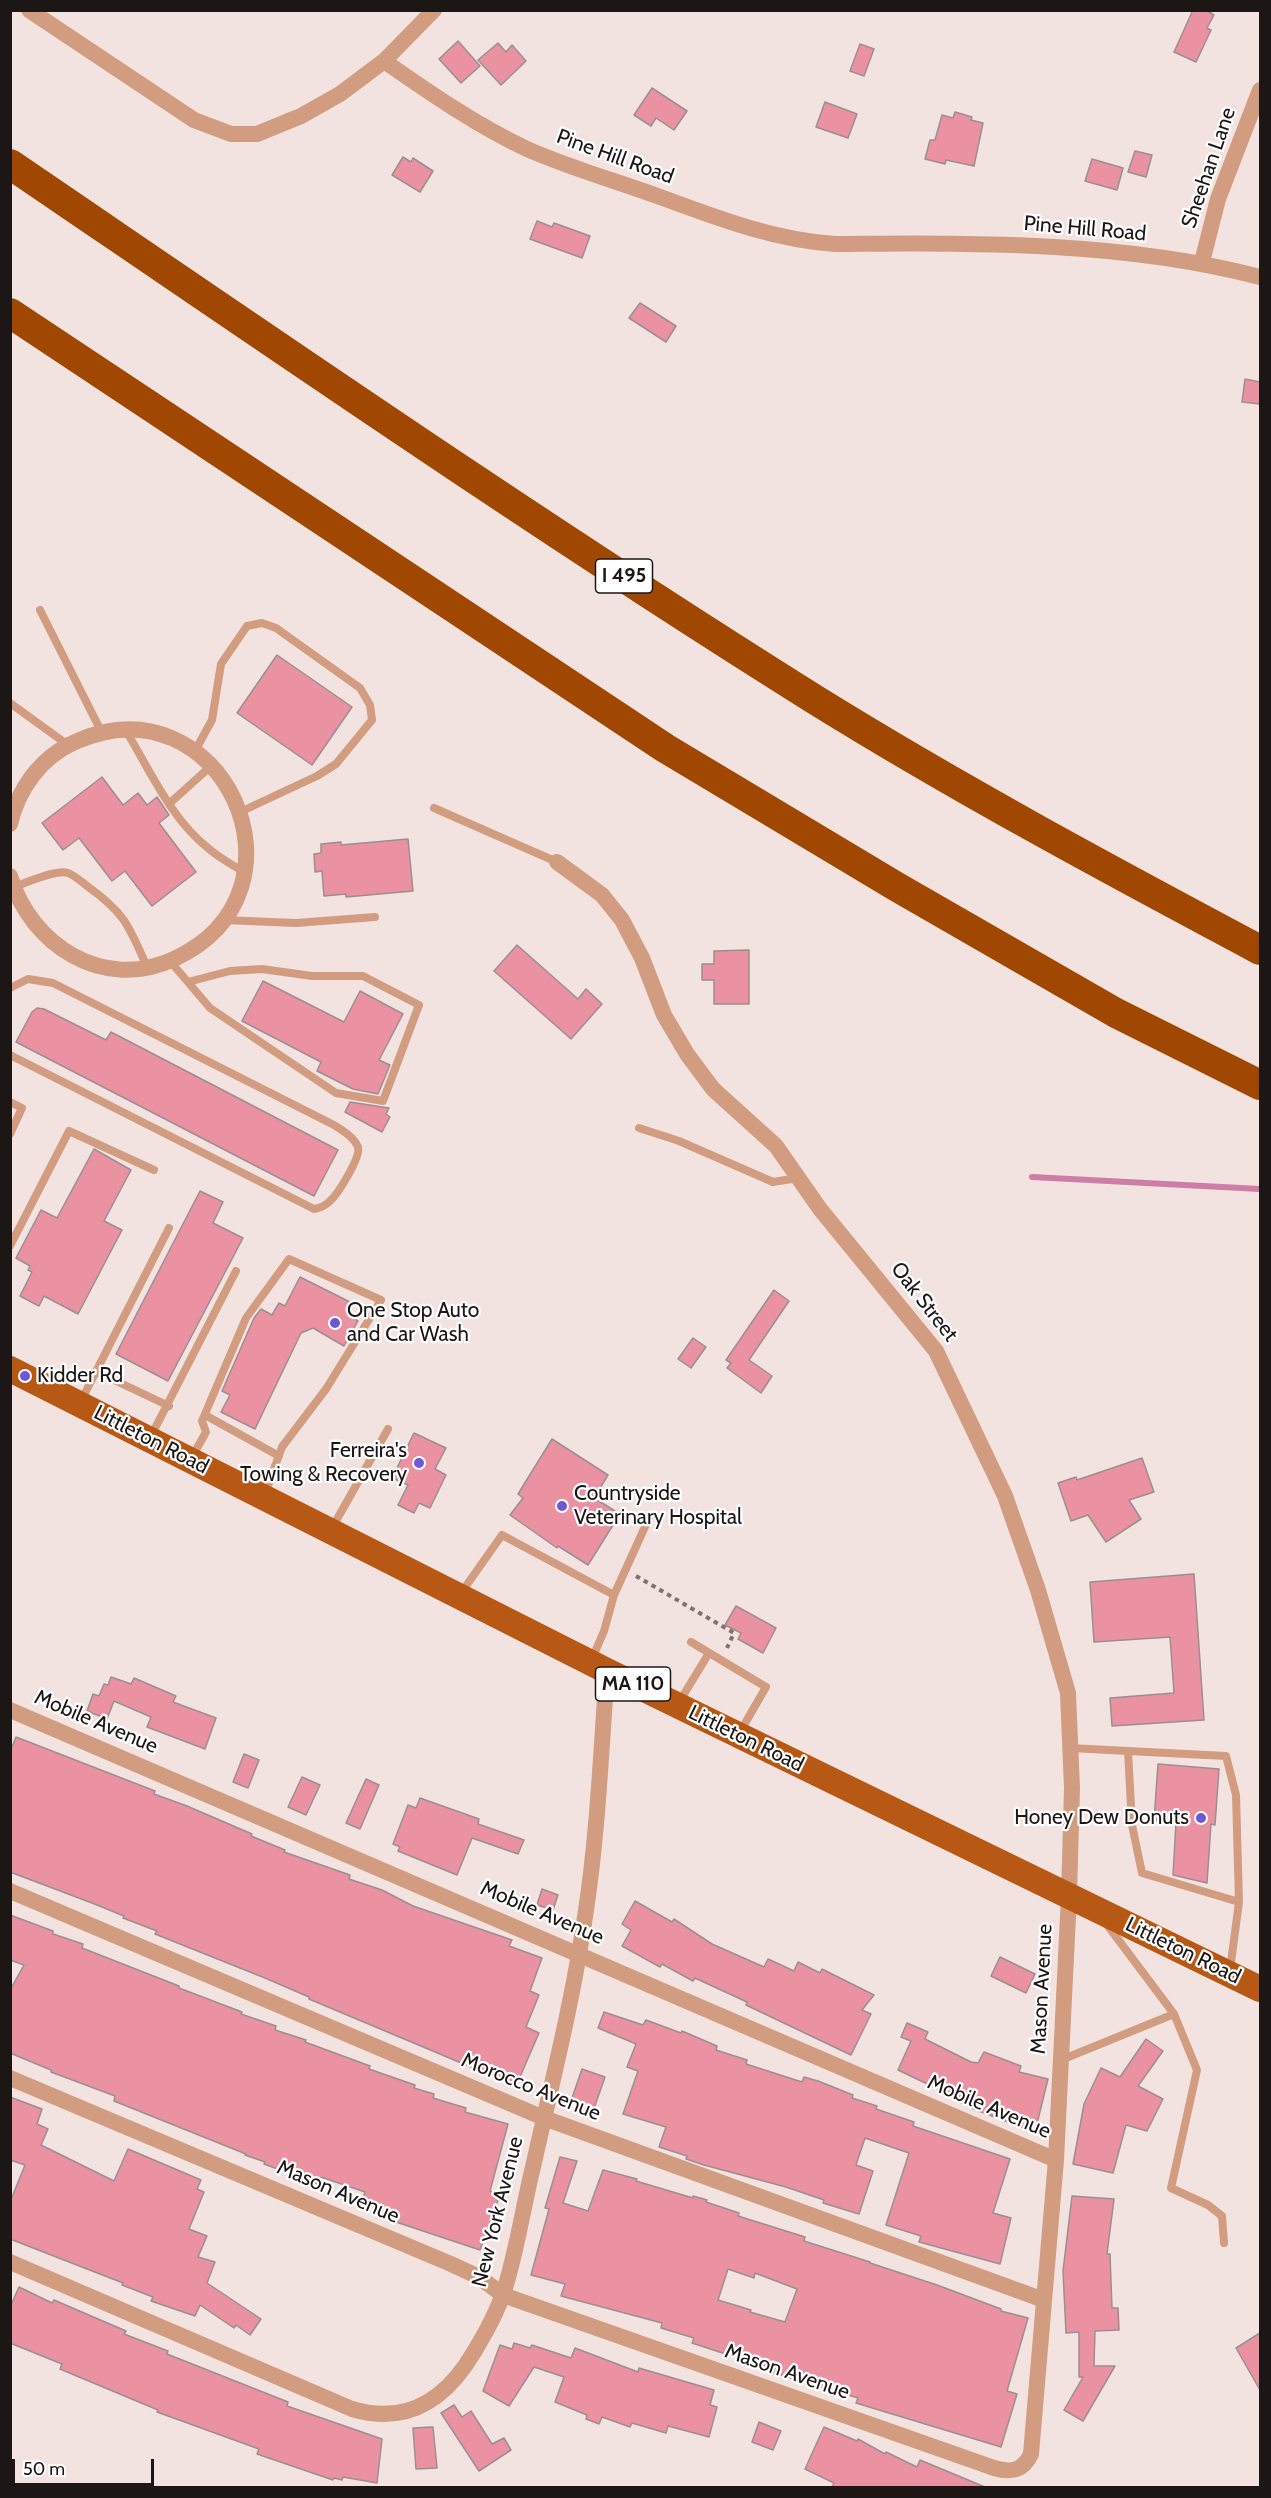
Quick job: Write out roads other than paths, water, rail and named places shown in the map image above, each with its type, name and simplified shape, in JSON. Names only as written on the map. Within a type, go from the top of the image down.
[{"type":"highway","name":"I 495","points":[[10,164],[384,419],[817,700],[971,792],[1260,950]]},
{"type":"highway","points":[[10,313],[665,748],[897,887],[1116,1013],[1260,1085]]},
{"type":"main road","name":"Littleton Road","points":[[10,1369],[599,1667],[1260,1989]]},
{"type":"street","points":[[29,10],[187,116],[206,126],[231,134],[257,134],[301,116],[340,94],[384,61],[434,10]]},
{"type":"street","name":"Pine Hill Road","points":[[384,61],[457,111],[527,148],[606,179],[771,235],[835,244],[932,243],[1120,253],[1202,262],[1260,276]]},
{"type":"street","name":"Sheehan Lane","points":[[1202,262],[1218,199],[1260,90]]},
{"type":"street","points":[[10,824],[14,797],[49,758],[68,745],[102,733],[126,730],[154,733],[175,740],[195,751],[212,765],[226,783],[240,813],[246,846],[244,873],[239,890],[223,920],[200,945],[170,961],[147,967],[119,969],[102,966],[70,954],[16,910],[12,881]]},
{"type":"street","name":"Oak Street","points":[[557,862],[602,895],[622,920],[642,958],[664,1015],[687,1054],[713,1089],[776,1146],[835,1227],[936,1351],[1005,1496],[1038,1590],[1068,1693],[1072,1788],[1069,1896]]},
{"type":"street","name":"New York Avenue","points":[[10,2262],[352,2409],[371,2414],[391,2415],[414,2410],[433,2399],[464,2368],[503,2295],[579,1953],[592,1865],[599,1667]]},
{"type":"street","name":"Mobile Avenue","points":[[10,1710],[1056,2160]]},
{"type":"street","name":"Morocco Avenue","points":[[10,1891],[544,2118],[1044,2300]]},
{"type":"street","name":"Mason Avenue","points":[[10,2078],[451,2264],[479,2277],[503,2295],[1003,2471],[1014,2471],[1027,2463],[1031,2454],[1056,2160],[1069,1896]]},
{"type":"lane","points":[[40,610],[102,733]]},
{"type":"lane","points":[[195,751],[212,720],[221,664],[247,627],[262,623],[276,628],[360,688],[370,705],[372,720],[336,764],[317,776],[240,813]]},
{"type":"lane","points":[[10,703],[68,745]]},
{"type":"lane","points":[[126,730],[189,830],[207,848],[244,873]]},
{"type":"lane","points":[[170,802],[212,765]]},
{"type":"lane","points":[[434,808],[557,862]]},
{"type":"lane","points":[[12,881],[59,872],[68,873],[110,902],[121,913],[147,967]]},
{"type":"lane","points":[[223,920],[296,922],[375,917]]},
{"type":"lane","points":[[170,961],[210,1008],[336,1093],[383,1101],[419,1005],[363,976],[312,976],[262,969],[230,970],[188,982]]},
{"type":"lane","points":[[10,988],[28,980],[54,983],[334,1125],[350,1136],[358,1148],[358,1156],[332,1199],[322,1208],[314,1209],[10,1055]]},
{"type":"lane","points":[[10,1102],[22,1108],[10,1134]]},
{"type":"lane","points":[[639,1128],[679,1142],[773,1182],[799,1178]]},
{"type":"lane","points":[[10,1246],[69,1131],[154,1170]]},
{"type":"lane","points":[[79,1404],[169,1228]]},
{"type":"lane","points":[[191,1460],[206,1432],[202,1421],[246,1318],[289,1259],[381,1300],[326,1389],[282,1447],[263,1497]]},
{"type":"lane","points":[[150,1439],[169,1406],[236,1270]]},
{"type":"lane","points":[[97,1372],[169,1406]]},
{"type":"lane","points":[[205,1414],[279,1456]]},
{"type":"lane","points":[[330,1531],[388,1429]]},
{"type":"lane","points":[[599,1667],[603,1631],[614,1595],[649,1518]]},
{"type":"lane","points":[[459,1596],[502,1535],[614,1595]]},
{"type":"lane","points":[[691,1642],[766,1687],[738,1735]]},
{"type":"lane","points":[[677,1705],[709,1653]]},
{"type":"lane","points":[[1070,1748],[1226,1756],[1236,1795],[1239,1902],[1229,1974]]},
{"type":"lane","points":[[1128,1751],[1132,1825],[1142,1873],[1239,1902]]},
{"type":"lane","points":[[1094,1908],[1174,2014],[1197,2070],[1171,2188],[1208,2205],[1222,2216],[1224,2243]]},
{"type":"lane","points":[[1061,2061],[1174,2014]]},
{"type":"waterway","points":[[1032,1177],[1260,1189]]},
{"type":"place","name":"One Stop Auto and Car Wash","points":[[335,1323]]},
{"type":"place","name":"Kidder Rd","points":[[25,1376]]},
{"type":"place","name":"Ferreira's Towing & Recovery","points":[[419,1463]]},
{"type":"place","name":"Countryside Veterinary Hospital","points":[[562,1506]]},
{"type":"place","name":"Honey Dew Donuts","points":[[1201,1818]]}]
